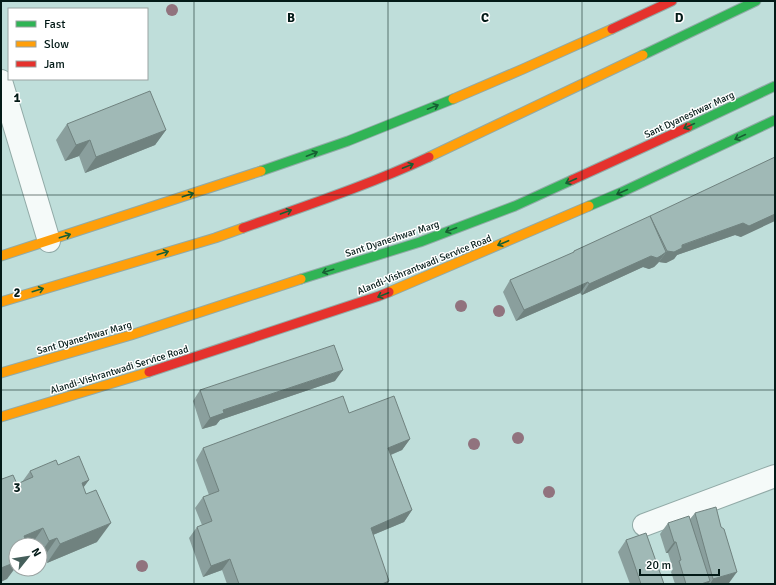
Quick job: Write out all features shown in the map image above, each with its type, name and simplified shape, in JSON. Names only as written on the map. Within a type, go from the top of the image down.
[{"type":"main road","points":[[1,256],[305,157],[379,129],[560,52],[672,1]]},
{"type":"main road","points":[[1,302],[214,238],[328,198],[411,165],[756,1]]},
{"type":"main road","name":"Sant Dyaneshwar Marg","points":[[1,373],[131,335],[427,239],[515,206],[775,86]]},
{"type":"main road","name":"Alandi-Vishrantwadi Service Road","points":[[1,417],[160,369],[380,296],[622,192],[775,120]]},
{"type":"street","points":[[1,81],[49,241]]},
{"type":"street","points":[[644,525],[775,476]]},
{"type":"building","points":[[150,91],[166,130],[96,157],[90,140],[76,145],[67,124]]},
{"type":"building","points":[[775,157],[775,214],[749,226],[743,223],[682,245],[682,248],[674,252],[667,251],[650,216]]},
{"type":"building","points":[[650,216],[666,252],[662,255],[657,258],[651,256],[589,284],[588,282],[524,310],[510,280]]},
{"type":"building","points":[[334,345],[343,370],[223,410],[224,413],[210,418],[200,390]]},
{"type":"building","points":[[343,396],[349,413],[394,396],[410,439],[388,448],[412,510],[371,528],[389,581],[382,584],[239,584],[230,559],[211,566],[197,527],[212,521],[203,497],[219,491],[203,448]]},
{"type":"building","points":[[79,456],[89,480],[82,483],[86,494],[96,490],[111,523],[60,544],[57,538],[49,541],[43,528],[24,537],[8,537],[8,565],[1,568],[1,477],[2,479],[13,475],[17,484],[33,477],[30,471],[56,460],[58,465]]},
{"type":"building","points":[[716,507],[721,527],[724,529],[737,572],[713,579],[695,513]]},
{"type":"building","points":[[689,516],[710,581],[701,584],[686,584],[679,561],[681,560],[676,542],[674,542],[668,523]]},
{"type":"building","points":[[646,533],[664,584],[641,584],[626,540]]},
{"type":"traffic: fast","points":[[643,55],[756,1]]},
{"type":"traffic: fast","points":[[688,127],[775,86]]},
{"type":"traffic: fast","points":[[261,171],[348,141],[453,99]]},
{"type":"traffic: fast","points":[[589,206],[775,120]]},
{"type":"traffic: fast","points":[[301,279],[420,242],[515,206],[572,180]]},
{"type":"traffic: slow","points":[[453,99],[612,29]]},
{"type":"traffic: slow","points":[[429,157],[643,55]]},
{"type":"traffic: slow","points":[[1,256],[261,171]]},
{"type":"traffic: slow","points":[[389,292],[589,206]]},
{"type":"traffic: slow","points":[[1,302],[215,238],[243,228]]},
{"type":"traffic: slow","points":[[1,373],[131,335],[301,279]]},
{"type":"traffic: slow","points":[[1,417],[149,372]]},
{"type":"traffic: jam","points":[[612,29],[672,1]]},
{"type":"traffic: jam","points":[[572,180],[688,127]]},
{"type":"traffic: jam","points":[[243,228],[360,186],[429,157]]},
{"type":"traffic: jam","points":[[149,372],[389,292]]}]
